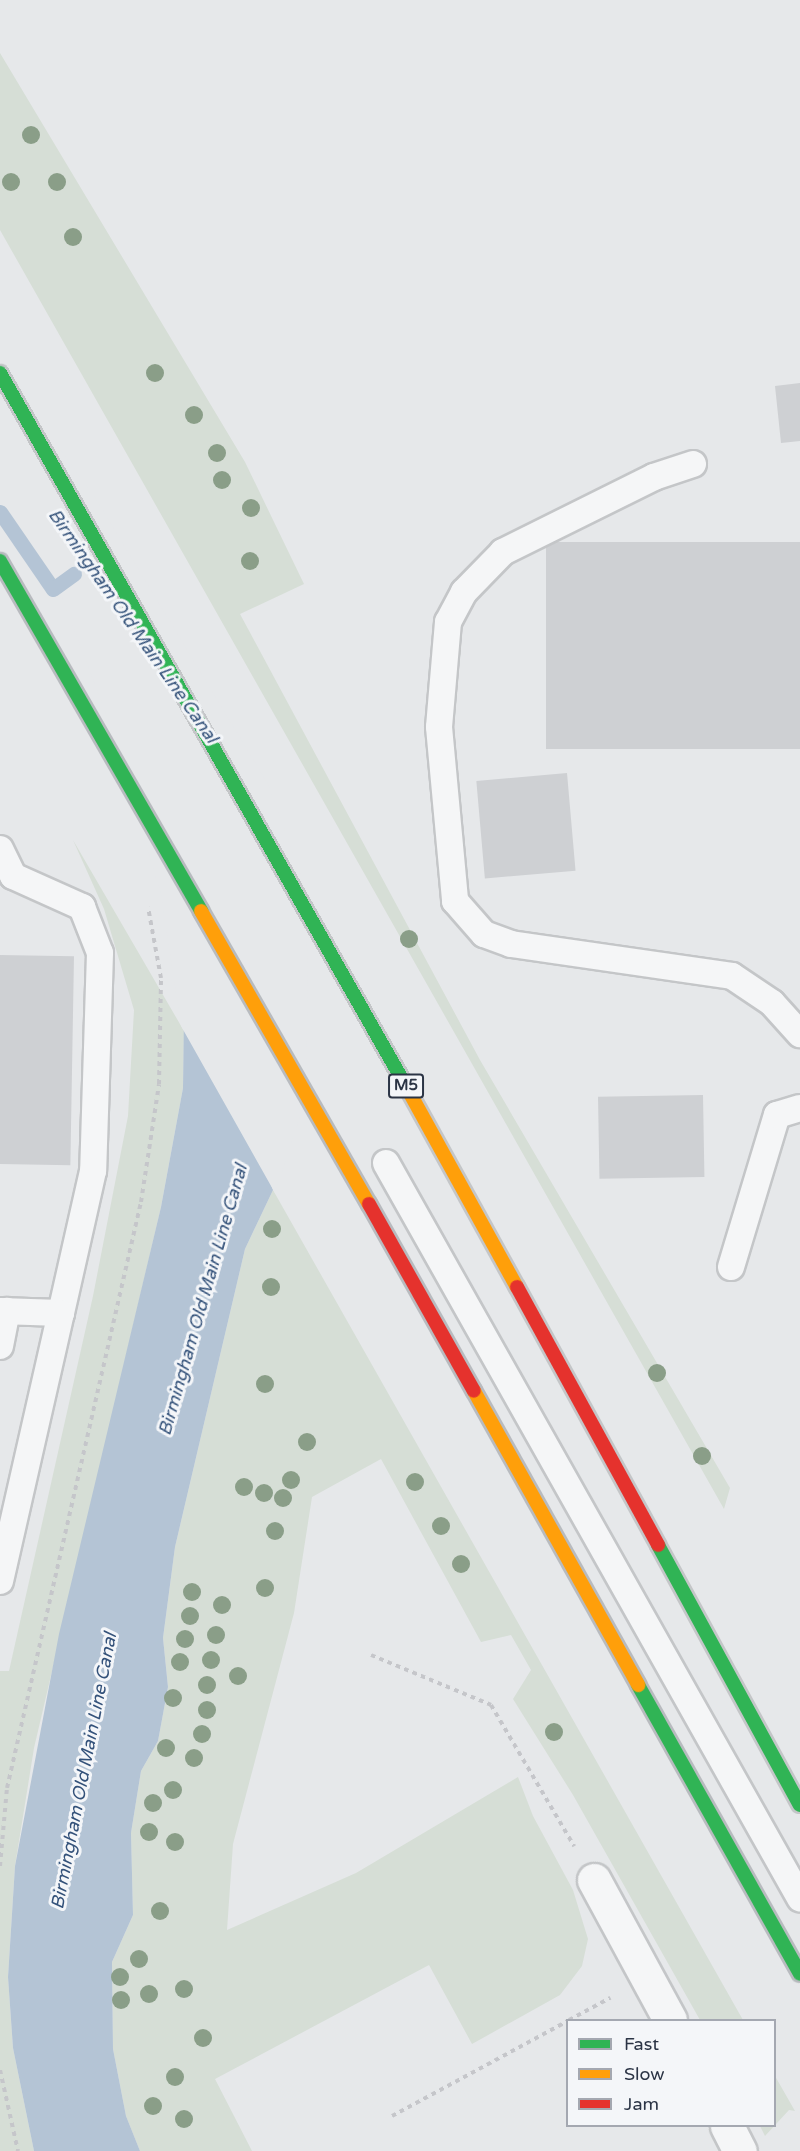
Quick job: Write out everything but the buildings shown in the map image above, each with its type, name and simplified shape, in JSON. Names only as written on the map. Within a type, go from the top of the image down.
[{"type":"highway","name":"M5","points":[[0,373],[426,1121],[800,1805]]},
{"type":"highway","points":[[0,561],[358,1185],[800,1974]]},
{"type":"street","points":[[594,1880],[669,2019]]},
{"type":"street","points":[[728,2127],[740,2151]]},
{"type":"lane","points":[[693,464],[654,477],[503,552],[464,592],[453,612],[448,622],[441,668],[439,727],[455,901],[484,934],[511,944],[732,976],[772,1003],[800,1034]]},
{"type":"lane","points":[[0,849],[13,876],[82,907],[100,953],[93,1171],[0,1581]]},
{"type":"lane","points":[[731,1267],[777,1115],[800,1108]]},
{"type":"lane","points":[[386,1163],[800,1898]]},
{"type":"lane","points":[[0,1346],[3,1311],[61,1312]]},
{"type":"path","points":[[372,1655],[492,1705],[594,1880]]},
{"type":"path","points":[[392,2116],[566,2022]]},
{"type":"path","points":[[0,2070],[18,2151]]},
{"type":"shaded area","points":[[0,53],[245,462],[304,584],[240,614],[480,1060],[730,1488],[724,1509],[0,230]]},
{"type":"shaded area","points":[[73,840],[184,1031],[183,1088],[161,1207],[34,1748],[15,1866],[8,1977],[13,2048],[34,2151],[0,2151],[0,1671],[9,1671],[93,1296],[128,1116],[134,1010],[104,909]]},
{"type":"shaded area","points":[[273,1190],[742,2019],[699,2019],[573,1795],[513,1699],[531,1670],[511,1635],[481,1642],[381,1459],[312,1497],[294,1613],[233,1844],[227,1930],[356,1873],[518,1777],[533,1816],[573,1890],[588,1939],[582,1966],[560,1995],[472,2044],[429,1965],[215,2079],[252,2151],[140,2151],[126,2116],[113,2049],[112,1962],[133,1915],[131,1833],[141,1771],[158,1741],[168,1687],[163,1638],[175,1547],[245,1249]]},
{"type":"shaded area","points":[[776,2078],[795,2111],[789,2110],[776,2124]]},
{"type":"shaded area","points":[[760,2127],[773,2127],[765,2136]]},
{"type":"water","name":"Birmingham Old Main Line Canal","points":[[164,894],[273,1190],[245,1249],[175,1547],[163,1638],[168,1687],[158,1741],[141,1771],[131,1833],[133,1915],[112,1962],[113,2049],[126,2116],[140,2151],[34,2151],[13,2048],[8,1977],[15,1866],[59,1634],[161,1207],[183,1088],[184,1013]]},
{"type":"pier","points":[[0,385],[37,417],[96,499],[268,784],[305,886],[308,979],[305,1101],[275,1193],[181,1026],[161,894],[108,719],[60,592],[0,505]]},
{"type":"waterway","name":"Birmingham Old Main Line Canal","points":[[0,512],[53,589],[74,574]]},
{"type":"traffic: fast","points":[[0,373],[407,1088]]},
{"type":"traffic: fast","points":[[0,561],[201,911]]},
{"type":"traffic: fast","points":[[658,1545],[800,1805]]},
{"type":"traffic: fast","points":[[638,1685],[800,1974]]},
{"type":"traffic: slow","points":[[201,911],[369,1204]]},
{"type":"traffic: slow","points":[[407,1088],[517,1287]]},
{"type":"traffic: slow","points":[[474,1391],[638,1685]]},
{"type":"traffic: jam","points":[[369,1204],[474,1391]]},
{"type":"traffic: jam","points":[[517,1287],[658,1545]]}]
